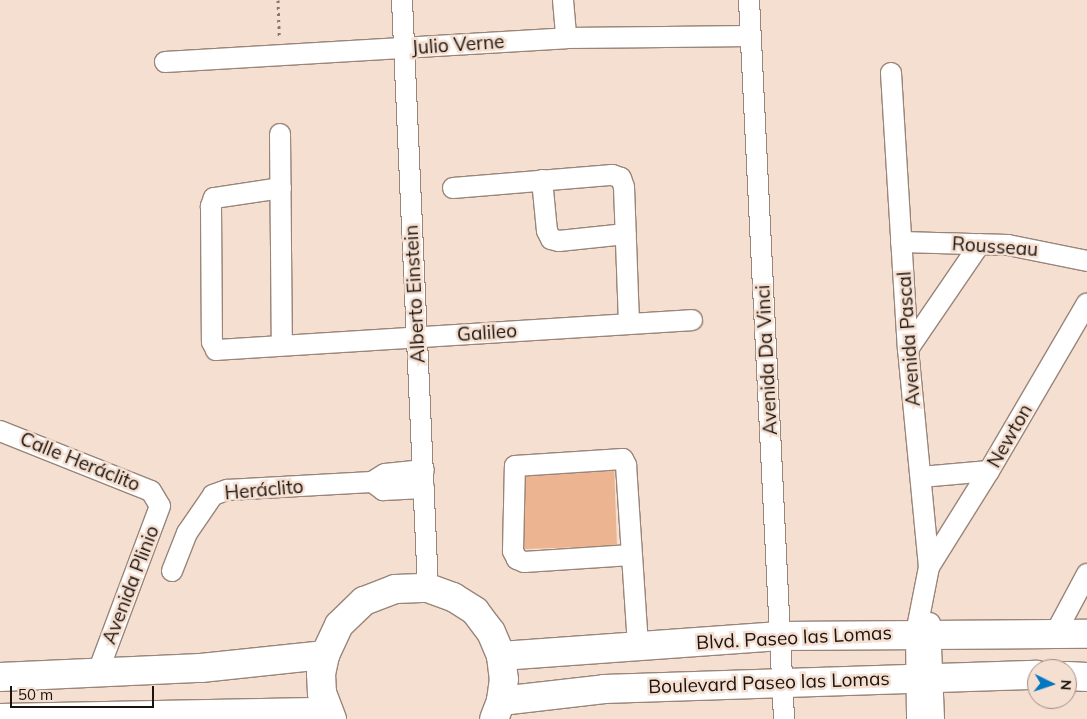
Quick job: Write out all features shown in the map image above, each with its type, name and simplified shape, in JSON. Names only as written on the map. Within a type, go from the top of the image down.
[{"type":"street","name":"Alberto Einstein","points":[[402,0],[428,588]]},
{"type":"street","points":[[563,0],[566,38]]},
{"type":"street","name":"Avenida Da Vinci","points":[[749,0],[784,719]]},
{"type":"street","name":"Julio Verne","points":[[165,62],[280,57],[566,38],[751,36]]},
{"type":"street","name":"Avenida Pascal","points":[[891,73],[908,348],[929,566],[924,604],[925,677],[918,719]]},
{"type":"street","points":[[280,134],[282,345]]},
{"type":"street","points":[[453,188],[612,175],[621,178],[624,187],[629,324]]},
{"type":"street","points":[[542,180],[547,231],[551,239],[626,234]]},
{"type":"street","name":"Galileo","points":[[281,188],[214,198],[211,206],[212,342],[216,350],[225,352],[282,345],[692,320]]},
{"type":"street","name":"Rousseau","points":[[901,242],[980,244],[1034,249],[1087,261]]},
{"type":"street","points":[[908,348],[980,244]]},
{"type":"street","name":"Newton","points":[[929,566],[989,471],[1087,303]]},
{"type":"street","name":"Calle Heráclito","points":[[0,431],[151,490],[157,497]]},
{"type":"street","points":[[631,556],[524,562],[517,559],[514,552],[515,466],[623,459],[631,556],[638,647]]},
{"type":"street","points":[[921,477],[989,471]]},
{"type":"street","name":"Heráclito","points":[[172,571],[187,532],[213,495],[227,490],[372,482],[385,474],[424,479]]},
{"type":"street","name":"Avenida Plinio","points":[[98,672],[158,514],[160,506],[157,497]]},
{"type":"street","points":[[1056,632],[1087,574]]},
{"type":"street","points":[[0,718],[329,715],[322,684],[325,655],[339,625],[364,602],[395,589],[428,588],[453,596],[474,612],[491,632],[501,656],[504,678],[498,710]]},
{"type":"street","name":"Blvd. Paseo las Lomas","points":[[501,656],[780,636],[1056,632],[1087,634]]},
{"type":"street","points":[[0,677],[201,668],[325,655]]},
{"type":"street","points":[[61,674],[64,716]]},
{"type":"street","name":"Boulevard Paseo las Lomas","points":[[498,710],[604,689],[783,681],[1027,675]]},
{"type":"street","name":"Avenida Pascal","points":[[925,677],[934,719]]},
{"type":"path","points":[[278,0],[280,57]]},
{"type":"shaded area","points":[[614,464],[617,546],[524,549],[522,468]]}]
